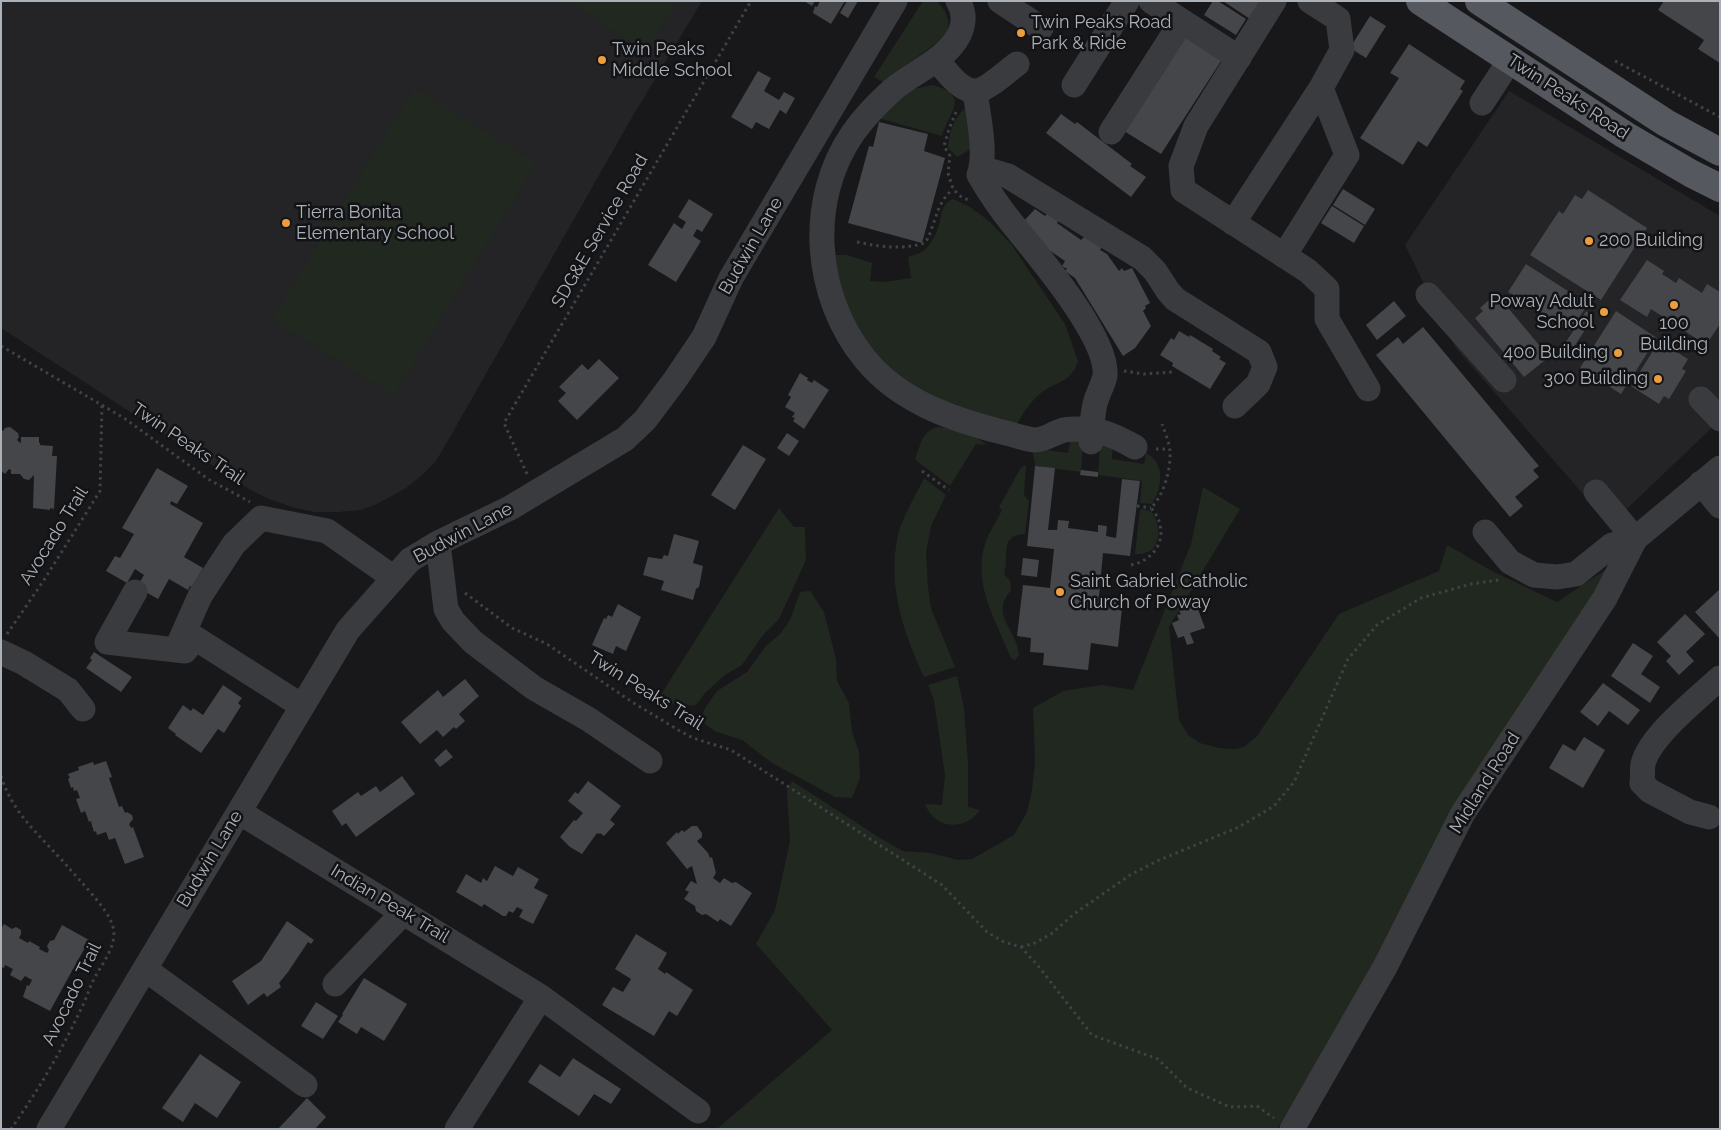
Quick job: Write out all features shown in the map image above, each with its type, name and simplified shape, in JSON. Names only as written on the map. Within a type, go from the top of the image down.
[{"type":"main road","name":"Twin Peaks Road","points":[[1420,1],[1625,134],[1692,174],[1720,188]]},
{"type":"main road","name":"Twin Peaks Road","points":[[1479,1],[1666,122],[1720,152]]},
{"type":"street","name":"Budwin Lane","points":[[49,1129],[348,630],[410,560],[510,508],[611,448],[625,439],[645,420],[675,380],[704,336],[731,278],[896,1]]},
{"type":"street","points":[[958,1],[962,10],[963,20],[955,40],[937,59],[890,92],[872,110],[852,134],[835,165],[825,198],[822,223],[822,260],[830,290],[843,325],[853,344],[877,372],[899,390],[922,405],[958,420],[1036,440],[1065,430],[1092,436],[1114,435],[1135,447]]},
{"type":"street","points":[[1000,1],[1041,28]]},
{"type":"street","points":[[1074,85],[1127,1]]},
{"type":"street","points":[[1151,1],[1239,58]]},
{"type":"street","points":[[1274,1],[1196,126],[1181,166],[1183,190],[1308,271],[1327,289],[1327,319],[1368,389]]},
{"type":"street","points":[[1233,223],[1321,88],[1342,50],[1338,19],[1310,1]]},
{"type":"street","points":[[1112,132],[1182,21]]},
{"type":"street","points":[[937,59],[947,73],[972,90],[984,88],[1017,64]]},
{"type":"street","points":[[1482,103],[1510,60]]},
{"type":"street","points":[[1284,256],[1347,155],[1321,88]]},
{"type":"street","points":[[972,90],[981,144],[980,172],[994,200],[1048,267],[1089,327],[1099,346],[1104,376],[1094,405],[1092,436]]},
{"type":"street","points":[[980,172],[1008,176],[1142,258],[1155,271],[1175,299],[1260,352],[1265,367],[1258,384],[1235,406]]},
{"type":"street","points":[[1428,295],[1504,380]]},
{"type":"street","points":[[1701,399],[1720,419]]},
{"type":"street","name":"Midland Road","points":[[1287,1126],[1385,966],[1464,813],[1606,598],[1636,539],[1720,468]]},
{"type":"street","points":[[1700,483],[1720,506]]},
{"type":"street","points":[[1485,532],[1510,562],[1534,574],[1557,577],[1576,574],[1612,545],[1636,539],[1596,492]]},
{"type":"street","points":[[176,650],[200,596],[234,544],[261,518],[327,531],[394,578]]},
{"type":"street","points":[[438,544],[446,609],[453,621],[473,642],[534,688],[588,720],[650,761]]},
{"type":"street","points":[[135,592],[106,642],[185,651],[195,638],[302,706]]},
{"type":"street","points":[[4,643],[24,663],[68,690],[83,709]]},
{"type":"street","points":[[1709,817],[1690,812],[1650,791],[1642,783],[1643,762],[1655,741],[1689,705],[1720,678]]},
{"type":"street","name":"Indian Peak Trail","points":[[239,812],[541,997],[698,1110]]},
{"type":"street","points":[[335,984],[403,913]]},
{"type":"street","points":[[144,969],[305,1085]]},
{"type":"street","points":[[457,1129],[541,997]]},
{"type":"path","name":"SDG&E Service Road","points":[[529,478],[504,423],[751,1]]},
{"type":"path","points":[[1612,59],[1720,117]]},
{"type":"path","points":[[972,90],[949,129],[944,146],[950,156],[948,173],[953,188],[968,201],[978,203],[994,200]]},
{"type":"path","points":[[857,242],[884,248],[904,248],[925,243],[929,237],[938,206],[953,188]]},
{"type":"path","name":"Twin Peaks Trail","points":[[1,346],[124,418],[208,479],[251,502]]},
{"type":"path","points":[[1104,367],[1138,373],[1172,372]]},
{"type":"path","name":"Avocado Trail","points":[[4,643],[100,491],[102,405]]},
{"type":"path","points":[[1151,508],[1161,493],[1168,470],[1170,449],[1162,424]]},
{"type":"path","points":[[922,471],[949,490]]},
{"type":"path","points":[[1137,506],[1151,508]]},
{"type":"path","points":[[1131,565],[1144,562],[1154,551],[1160,538],[1160,523],[1151,508]]},
{"type":"path","points":[[1021,947],[1035,943],[1051,934],[1074,914],[1130,875],[1157,861],[1239,827],[1274,806],[1294,782],[1348,659],[1377,625],[1421,598],[1471,584],[1534,574]]},
{"type":"path","name":"Twin Peaks Trail","points":[[442,579],[462,591],[512,628],[547,644],[632,702],[693,738],[731,750],[942,885],[987,932],[1004,942],[1021,947],[1092,1035],[1158,1059],[1187,1088],[1230,1107],[1257,1106],[1287,1126]]},
{"type":"path","name":"Avocado Trail","points":[[1,776],[6,791],[26,823],[66,865],[100,905],[112,924],[113,937],[111,949],[92,982],[81,1010],[11,1129]]},
{"type":"shaded area","name":"Tierra Bonita Elementary School","points":[[1,1],[702,1],[631,119],[436,461],[406,488],[377,504],[361,510],[315,512],[295,508],[269,499],[249,489],[1,328]]},
{"type":"shaded area","points":[[567,1],[678,1],[646,51]]},
{"type":"shaded area","points":[[923,1],[937,1],[947,15],[948,29],[942,39],[893,74],[885,83],[874,77]]},
{"type":"shaded area","points":[[933,85],[945,89],[954,100],[952,112],[942,136],[878,118],[913,89]]},
{"type":"shaded area","points":[[414,88],[536,163],[394,395],[272,320]]},
{"type":"shaded area","points":[[1509,91],[1720,216],[1720,420],[1610,525],[1455,347],[1405,245]]},
{"type":"shaded area","points":[[965,109],[971,149],[957,157],[948,148],[949,138],[957,117]]},
{"type":"shaded area","points":[[953,199],[970,207],[989,221],[1011,244],[1065,324],[1078,361],[1072,374],[1041,393],[1025,411],[1017,424],[1006,423],[919,392],[874,355],[848,310],[831,255],[847,255],[872,263],[870,281],[884,282],[911,278],[908,257],[926,249],[937,232],[944,207]]},
{"type":"shaded area","points":[[937,427],[977,438],[986,445],[976,444],[950,486],[915,459],[925,436]]},
{"type":"shaded area","points":[[1070,441],[1083,441],[1081,472],[1035,466],[1034,448],[1068,453]]},
{"type":"shaded area","points":[[1100,443],[1113,445],[1112,459],[1144,464],[1146,453],[1152,457],[1157,463],[1160,484],[1152,504],[1140,503],[1142,481],[1098,475]]},
{"type":"shaded area","points":[[1025,465],[1024,495],[1029,501],[1025,534],[1011,538],[1008,543],[1004,574],[1010,581],[1011,590],[1005,599],[1003,615],[1017,646],[1019,655],[1015,660],[1011,658],[988,603],[982,574],[982,559],[985,544],[1002,510],[999,507],[1020,469]]},
{"type":"shaded area","points":[[924,478],[946,495],[931,526],[926,552],[931,608],[955,667],[924,677],[910,643],[899,608],[894,572],[898,535]]},
{"type":"shaded area","points":[[1203,487],[1240,509],[1169,627],[1179,720],[1188,735],[1200,743],[1219,748],[1235,749],[1244,747],[1257,736],[1339,614],[1439,571],[1447,545],[1492,571],[1557,602],[1617,562],[1277,1129],[717,1129],[832,1030],[756,944],[775,910],[790,841],[787,791],[792,781],[903,851],[931,853],[958,860],[972,859],[1014,835],[1027,812],[1032,790],[1035,762],[1033,708],[1063,691],[1102,685],[1133,690],[1191,544]]},
{"type":"shaded area","points":[[779,508],[794,527],[805,527],[806,560],[779,619],[763,635],[742,665],[725,675],[705,693],[696,705],[681,706],[668,702],[660,696]]},
{"type":"shaded area","points":[[1140,509],[1151,511],[1158,525],[1158,539],[1153,549],[1143,554],[1135,554]]},
{"type":"shaded area","points":[[810,591],[824,612],[836,659],[837,681],[849,703],[852,731],[859,752],[860,778],[852,798],[835,797],[772,763],[742,740],[715,731],[701,721],[705,708],[717,691],[747,672],[766,646],[780,634],[790,620],[800,592]]},
{"type":"shaded area","points":[[957,676],[964,708],[968,764],[968,807],[980,810],[966,822],[950,825],[935,819],[925,804],[942,805],[945,775],[934,700],[928,685]]},
{"type":"building","points":[[804,1],[815,1],[812,6]]},
{"type":"building","points":[[820,1],[845,1],[831,24],[813,13],[815,6],[817,7]]},
{"type":"building","points":[[847,1],[858,1],[848,18],[840,13]]},
{"type":"building","points":[[1213,1],[1218,1],[1246,19],[1236,35],[1204,15]]},
{"type":"building","points":[[1223,1],[1258,1],[1260,3],[1250,19]]},
{"type":"building","points":[[1664,1],[1720,2],[1720,63],[1698,49],[1704,40],[1658,10]]},
{"type":"building","points":[[1370,16],[1386,26],[1366,58],[1350,48]]},
{"type":"building","points":[[1186,34],[1223,58],[1161,154],[1124,131]]},
{"type":"building","points":[[1409,44],[1465,81],[1460,89],[1463,91],[1427,147],[1418,141],[1403,165],[1360,138],[1399,78],[1390,73]]},
{"type":"building","points":[[758,71],[771,78],[764,91],[779,100],[784,92],[795,98],[786,114],[780,110],[769,129],[756,122],[752,129],[731,117]]},
{"type":"building","points":[[1061,114],[1075,124],[1077,122],[1146,177],[1131,197],[1046,133]]},
{"type":"building","points":[[879,122],[928,134],[924,151],[945,158],[922,243],[848,223],[869,146],[873,147]]},
{"type":"building","points":[[1343,189],[1375,209],[1365,225],[1333,205]]},
{"type":"building","name":"200 Building","points":[[1588,190],[1647,228],[1601,300],[1530,255],[1559,211],[1563,214],[1575,195],[1582,199]]},
{"type":"building","points":[[689,199],[713,214],[702,232],[697,229],[693,236],[701,241],[676,282],[648,265],[674,223],[682,229],[686,222],[678,217]]},
{"type":"building","points":[[1332,206],[1364,226],[1354,243],[1321,223]]},
{"type":"building","points":[[1035,209],[1045,216],[1047,214],[1058,221],[1057,223],[1081,240],[1084,237],[1102,247],[1100,250],[1107,254],[1119,271],[1122,268],[1124,271],[1132,268],[1150,303],[1145,306],[1146,308],[1143,311],[1151,326],[1135,348],[1123,356],[1075,278],[1065,271],[1067,269],[1062,266],[1065,261],[1049,250],[1022,223]]},
{"type":"building","name":"100 Building","points":[[1647,260],[1664,271],[1662,274],[1676,283],[1679,278],[1702,293],[1707,284],[1720,292],[1720,324],[1706,345],[1651,309],[1647,317],[1620,300]]},
{"type":"building","points":[[1526,264],[1588,304],[1570,331],[1508,292]]},
{"type":"building","points":[[1499,297],[1549,357],[1524,377],[1475,318],[1483,311],[1480,308],[1490,299],[1493,302]]},
{"type":"building","points":[[1394,301],[1406,316],[1377,340],[1366,325]]},
{"type":"building","points":[[1586,311],[1594,316],[1574,347],[1566,342]]},
{"type":"building","name":"400 Building","points":[[1616,311],[1657,338],[1621,394],[1580,368]]},
{"type":"building","points":[[1423,327],[1539,466],[1533,470],[1539,477],[1515,497],[1523,506],[1510,517],[1376,355],[1398,337],[1403,344]]},
{"type":"building","points":[[1179,331],[1189,337],[1190,335],[1213,349],[1212,351],[1221,357],[1219,359],[1226,363],[1210,389],[1172,366],[1173,363],[1160,355],[1171,338],[1174,340]]},
{"type":"building","name":"300 Building","points":[[1659,341],[1688,359],[1682,369],[1686,371],[1669,399],[1664,396],[1659,404],[1631,386]]},
{"type":"building","points":[[599,359],[619,378],[577,420],[558,401],[566,393],[559,387],[582,364],[588,370]]},
{"type":"building","points":[[800,373],[812,383],[814,380],[829,390],[804,429],[793,421],[795,418],[792,417],[795,413],[785,407],[791,397],[788,395]]},
{"type":"building","points":[[10,427],[18,433],[19,437],[17,440],[21,443],[21,437],[39,437],[40,445],[53,446],[52,456],[57,456],[54,509],[33,508],[34,475],[29,480],[24,479],[20,474],[11,474],[9,469],[5,474],[1,471],[1,430],[3,431],[5,428]]},
{"type":"building","points":[[787,433],[799,441],[789,456],[777,448]]},
{"type":"building","points":[[743,445],[766,459],[735,510],[711,495]]},
{"type":"building","name":"Saint Gabriel Catholic Church of Poway","points":[[1035,466],[1055,468],[1048,530],[1057,530],[1058,520],[1069,521],[1068,528],[1098,532],[1098,525],[1107,526],[1106,536],[1116,538],[1122,479],[1140,481],[1130,556],[1103,553],[1099,596],[1123,598],[1118,647],[1091,643],[1088,670],[1043,665],[1044,653],[1030,652],[1031,638],[1017,636],[1023,585],[1050,588],[1054,549],[1027,546]]},
{"type":"building","points":[[157,468],[188,486],[177,504],[171,501],[170,504],[203,523],[184,557],[203,568],[192,587],[190,586],[188,590],[169,579],[158,599],[137,587],[144,575],[135,569],[127,583],[106,571],[115,556],[120,558],[134,534],[122,528]]},
{"type":"building","points":[[1081,470],[1098,472],[1098,477],[1080,475]]},
{"type":"building","points":[[674,534],[699,541],[693,563],[703,566],[699,587],[696,589],[693,600],[661,590],[664,581],[643,575],[648,557],[662,559],[664,555],[668,556]]},
{"type":"building","points":[[1023,558],[1039,560],[1037,577],[1021,575]]},
{"type":"building","points":[[1720,589],[1720,639],[1695,612]]},
{"type":"building","points":[[618,604],[641,617],[626,651],[616,646],[613,654],[592,645],[604,618],[606,619],[608,615],[612,617]]},
{"type":"building","points":[[1196,604],[1205,628],[1190,633],[1194,643],[1187,645],[1184,636],[1178,638],[1172,623],[1179,620],[1177,615],[1181,614],[1179,611]]},
{"type":"building","points":[[1685,614],[1705,634],[1686,652],[1694,661],[1679,675],[1666,661],[1671,656],[1657,642]]},
{"type":"building","points":[[1633,643],[1653,656],[1641,674],[1660,687],[1650,703],[1611,676]]},
{"type":"building","points":[[94,652],[132,677],[121,692],[86,668],[92,660],[90,658]]},
{"type":"building","points":[[465,679],[479,696],[459,714],[465,721],[456,729],[454,727],[443,737],[437,730],[420,744],[401,722],[438,690],[443,697]]},
{"type":"building","points":[[1603,683],[1640,710],[1628,725],[1609,711],[1598,726],[1580,712]]},
{"type":"building","points":[[223,685],[242,698],[238,703],[241,706],[224,733],[218,729],[201,753],[168,728],[183,705],[191,711],[193,708],[203,715]]},
{"type":"building","points":[[1584,737],[1605,750],[1583,788],[1549,768],[1563,744],[1575,751]]},
{"type":"building","points":[[446,749],[453,757],[440,767],[434,760]]},
{"type":"building","points":[[106,761],[112,777],[109,778],[119,807],[122,806],[125,813],[127,812],[132,815],[133,819],[129,824],[131,828],[133,827],[144,857],[125,864],[115,838],[109,840],[106,832],[97,835],[96,831],[94,832],[92,821],[89,822],[85,811],[81,813],[76,799],[80,798],[77,790],[74,791],[73,787],[71,788],[68,779],[70,778],[68,774],[79,770],[78,767],[93,762],[94,765]]},
{"type":"building","points":[[402,776],[415,794],[356,837],[346,823],[342,826],[332,811],[358,792],[361,796],[376,786],[380,792]]},
{"type":"building","points":[[588,781],[621,806],[610,820],[615,824],[604,836],[597,833],[582,854],[570,847],[560,837],[574,820],[576,821],[583,813],[568,801],[575,792],[578,794]]},
{"type":"building","points":[[692,826],[697,826],[702,833],[702,837],[697,841],[710,858],[712,857],[716,873],[713,878],[720,883],[724,878],[732,883],[736,882],[752,893],[731,926],[720,919],[718,922],[706,914],[702,915],[696,911],[695,906],[684,899],[689,892],[685,890],[691,881],[697,884],[692,866],[687,869],[666,843],[677,832],[678,834],[682,830],[684,832]]},
{"type":"building","points":[[495,866],[513,876],[518,867],[539,879],[534,888],[548,895],[533,924],[519,917],[523,910],[517,907],[513,913],[509,911],[506,916],[503,916],[484,904],[482,907],[456,892],[466,874],[481,883],[483,878],[487,881]]},
{"type":"building","points":[[287,921],[314,940],[311,944],[308,942],[279,983],[281,987],[267,997],[264,993],[248,1005],[232,981],[261,961]]},
{"type":"building","points":[[4,924],[12,929],[16,927],[21,930],[19,938],[28,943],[29,941],[47,953],[49,950],[47,946],[50,941],[54,940],[62,925],[89,940],[50,1011],[23,997],[27,985],[29,986],[32,980],[25,976],[21,981],[10,975],[13,969],[5,965],[4,968],[1,967],[1,929]]},
{"type":"building","points":[[636,934],[667,953],[658,969],[665,974],[666,972],[693,990],[677,1016],[669,1011],[654,1036],[602,1005],[613,987],[623,992],[631,979],[615,969]]},
{"type":"building","points":[[364,978],[407,1004],[384,1041],[361,1027],[357,1034],[338,1022]]},
{"type":"building","points":[[316,1002],[338,1016],[323,1039],[301,1026]]},
{"type":"building","points":[[200,1054],[241,1082],[217,1118],[195,1103],[183,1122],[162,1108]]},
{"type":"building","points":[[573,1058],[621,1089],[611,1104],[594,1094],[579,1116],[528,1082],[540,1064],[560,1077]]},
{"type":"building","points":[[307,1098],[326,1117],[315,1129],[278,1129]]},
{"type":"place","name":"Twin Peaks Road Park & Ride","points":[[1021,33]]},
{"type":"place","name":"Twin Peaks Middle School","points":[[602,60]]},
{"type":"place","name":"Tierra Bonita Elementary School","points":[[286,223]]},
{"type":"place","name":"200 Building","points":[[1589,241]]},
{"type":"place","name":"100 Building","points":[[1674,305]]},
{"type":"place","name":"Poway Adult School","points":[[1604,312]]},
{"type":"place","name":"400 Building","points":[[1618,353]]},
{"type":"place","name":"300 Building","points":[[1658,379]]},
{"type":"place","name":"Saint Gabriel Catholic Church of Poway","points":[[1060,592]]}]
